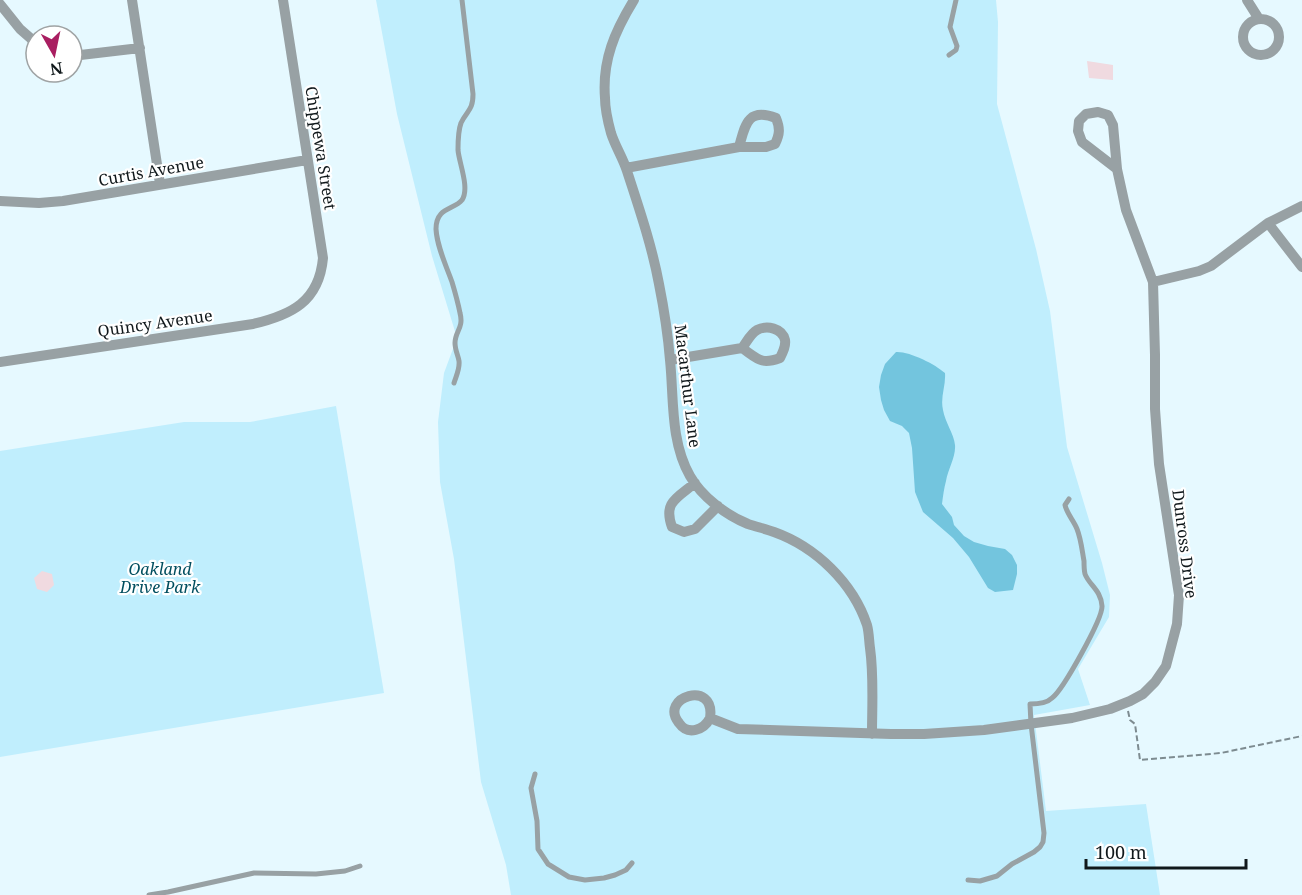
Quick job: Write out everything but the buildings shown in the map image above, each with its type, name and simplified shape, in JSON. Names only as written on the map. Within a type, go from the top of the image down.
[{"type":"street","points":[[132,0],[160,184]]},
{"type":"street","name":"Chippewa Street","points":[[283,0],[323,258],[322,272],[308,297]]},
{"type":"street","name":"Macarthur Lane","points":[[634,0],[609,49],[604,96],[611,134],[626,168],[659,282],[670,360],[678,446],[689,475],[718,506],[747,523],[776,532],[808,549],[844,583],[867,627],[872,666],[872,734]]},
{"type":"street","points":[[1246,0],[1259,19]]},
{"type":"street","points":[[0,4],[24,32]]},
{"type":"street","points":[[84,55],[140,48]]},
{"type":"street","name":"Dunross Drive","points":[[710,718],[738,729],[872,734],[924,734],[984,730],[1072,718],[1110,709],[1143,694],[1155,682],[1166,666],[1177,624],[1179,595],[1159,465],[1155,409],[1153,282],[1126,210],[1117,169],[1113,125],[1108,115],[1098,112],[1086,114],[1079,121],[1078,131],[1082,142],[1117,169]]},
{"type":"street","points":[[626,168],[739,147]]},
{"type":"street","name":"Curtis Avenue","points":[[0,201],[39,203],[307,160]]},
{"type":"street","points":[[1153,282],[1199,271],[1210,266],[1268,222],[1302,206]]},
{"type":"street","points":[[1268,222],[1302,267]]},
{"type":"street","name":"Quincy Avenue","points":[[0,362],[253,324],[288,314],[308,297]]},
{"type":"street","points":[[670,360],[742,348]]},
{"type":"street","points":[[695,483],[670,505],[668,515],[672,527],[684,532],[695,529],[718,506]]},
{"type":"lane","points":[[454,383],[459,370],[455,339],[462,325],[461,314],[442,256],[436,228],[439,217],[447,208],[460,202],[464,189],[458,152],[458,134],[462,122],[473,105],[473,94],[462,0]]},
{"type":"lane","points":[[949,55],[956,50],[957,46],[950,27],[956,0]]},
{"type":"lane","points":[[968,880],[997,876],[1012,864],[1034,852],[1043,842],[1044,833],[1030,724],[1030,704],[1040,704],[1053,698],[1078,660],[1101,616],[1102,607],[1095,588],[1086,576],[1077,528],[1065,505],[1069,499]]},
{"type":"lane","points":[[535,774],[531,788],[537,821],[538,849],[548,864],[569,877],[585,880],[615,875],[626,870],[632,863]]},
{"type":"lane","points":[[149,895],[254,873],[316,874],[345,871],[360,866]]},
{"type":"path","points":[[1126,702],[1130,720],[1135,724],[1140,760],[1221,753],[1302,736]]},
{"type":"green space","points":[[376,0],[996,0],[997,104],[1036,249],[1050,311],[1067,447],[1110,595],[1109,617],[1078,669],[1090,705],[1034,715],[1046,811],[1146,804],[1160,895],[511,895],[506,865],[481,782],[454,559],[440,482],[438,422],[444,373],[457,338],[432,256],[397,114]]},
{"type":"green space","name":"Oakland Drive Park","points":[[336,406],[384,693],[0,757],[0,451],[184,422],[250,422]]},
{"type":"shaded area","points":[[896,352],[922,359],[945,373],[942,405],[955,450],[942,504],[952,517],[954,525],[964,536],[974,542],[1005,549],[1012,555],[1017,565],[1013,590],[995,592],[988,588],[969,557],[953,538],[923,512],[915,492],[909,433],[902,426],[890,421],[881,400],[879,387],[881,375],[885,364]]}]
